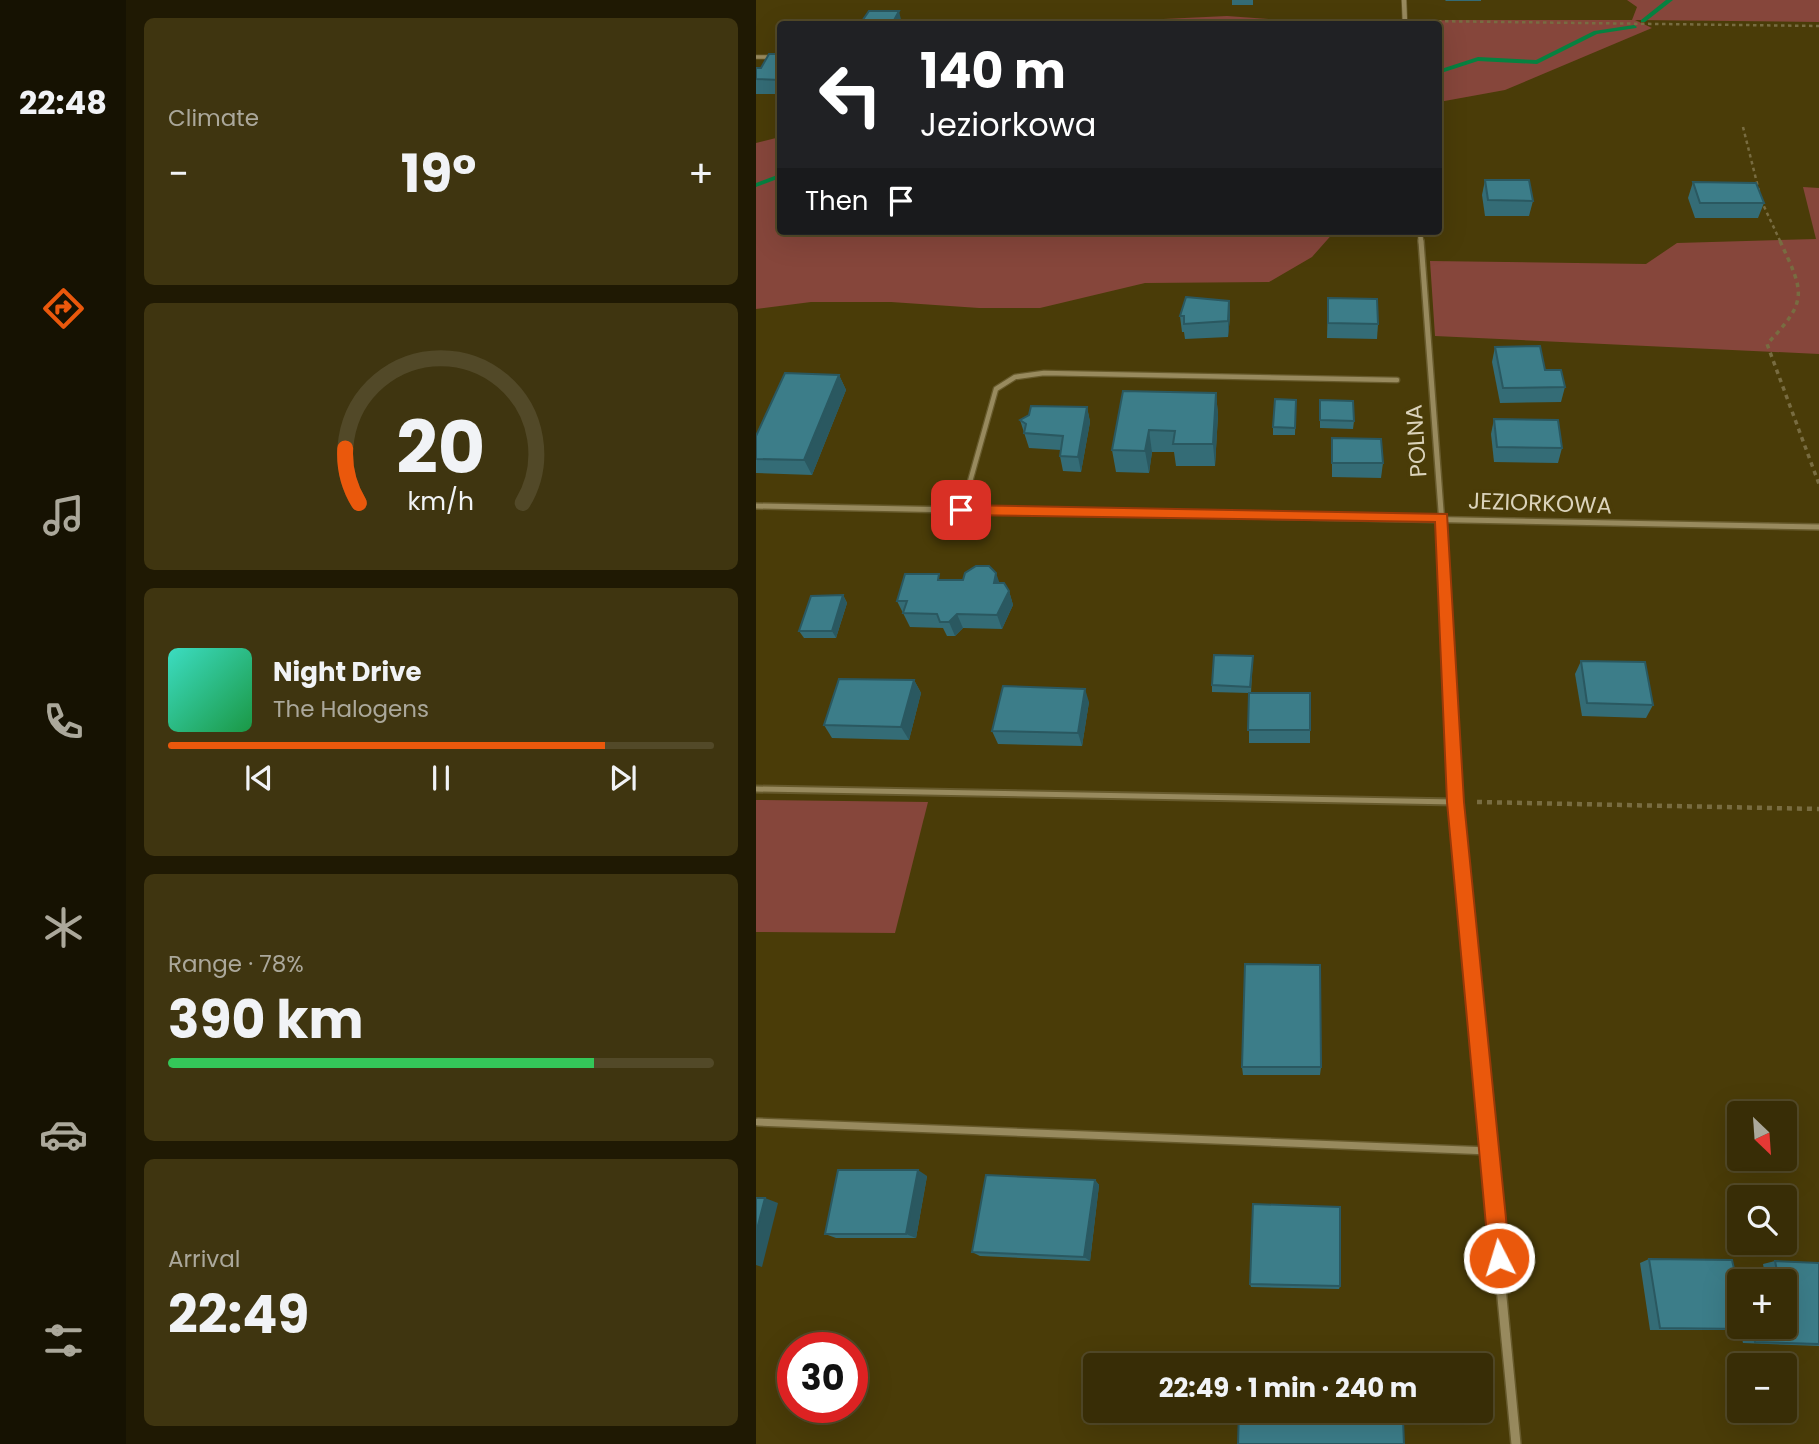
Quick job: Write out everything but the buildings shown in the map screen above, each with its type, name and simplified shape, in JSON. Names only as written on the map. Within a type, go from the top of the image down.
[{"type":"street","points":[[1404,0],[1405,21]]},
{"type":"street","name":"POLNA","points":[[1420,235],[1442,517],[1455,802],[1516,1444]]},
{"type":"street","name":"JEZIORKOWA","points":[[756,506],[1442,517],[1819,527]]},
{"type":"lane","points":[[756,57],[777,57]]},
{"type":"lane","points":[[961,510],[996,389],[1015,377],[1044,373],[1397,380]]},
{"type":"lane","points":[[756,789],[1455,802]]},
{"type":"lane","points":[[758,1122],[1490,1151]]},
{"type":"path","points":[[1442,23],[1819,26]]},
{"type":"path","points":[[1743,127],[1760,199],[1800,285],[1801,300],[1793,316],[1767,344],[1819,484]]},
{"type":"path","points":[[1455,802],[1819,809]]},
{"type":"shaded area","points":[[1627,0],[1819,0],[1819,22],[1635,20],[1652,28],[1505,90],[1442,101],[1442,21],[1428,21],[1632,20],[1637,7]]},
{"type":"shaded area","points":[[1227,16],[1295,21],[1140,21]]},
{"type":"shaded area","points":[[777,138],[777,235],[1331,235],[1312,257],[1269,282],[1145,283],[1040,308],[811,302],[756,309],[756,143]]},
{"type":"shaded area","points":[[1803,187],[1819,188],[1819,354],[1435,336],[1430,261],[1646,264],[1677,243],[1816,239]]},
{"type":"shaded area","points":[[756,800],[928,802],[895,933],[756,932]]},
{"type":"waterway","points":[[1643,21],[1670,0]]},
{"type":"waterway","points":[[1442,71],[1478,59],[1537,62],[1596,32],[1634,27]]},
{"type":"waterway","points":[[756,185],[777,177]]},
{"type":"route","points":[[961,510],[1442,517],[1455,802],[1499,1258]]}]
